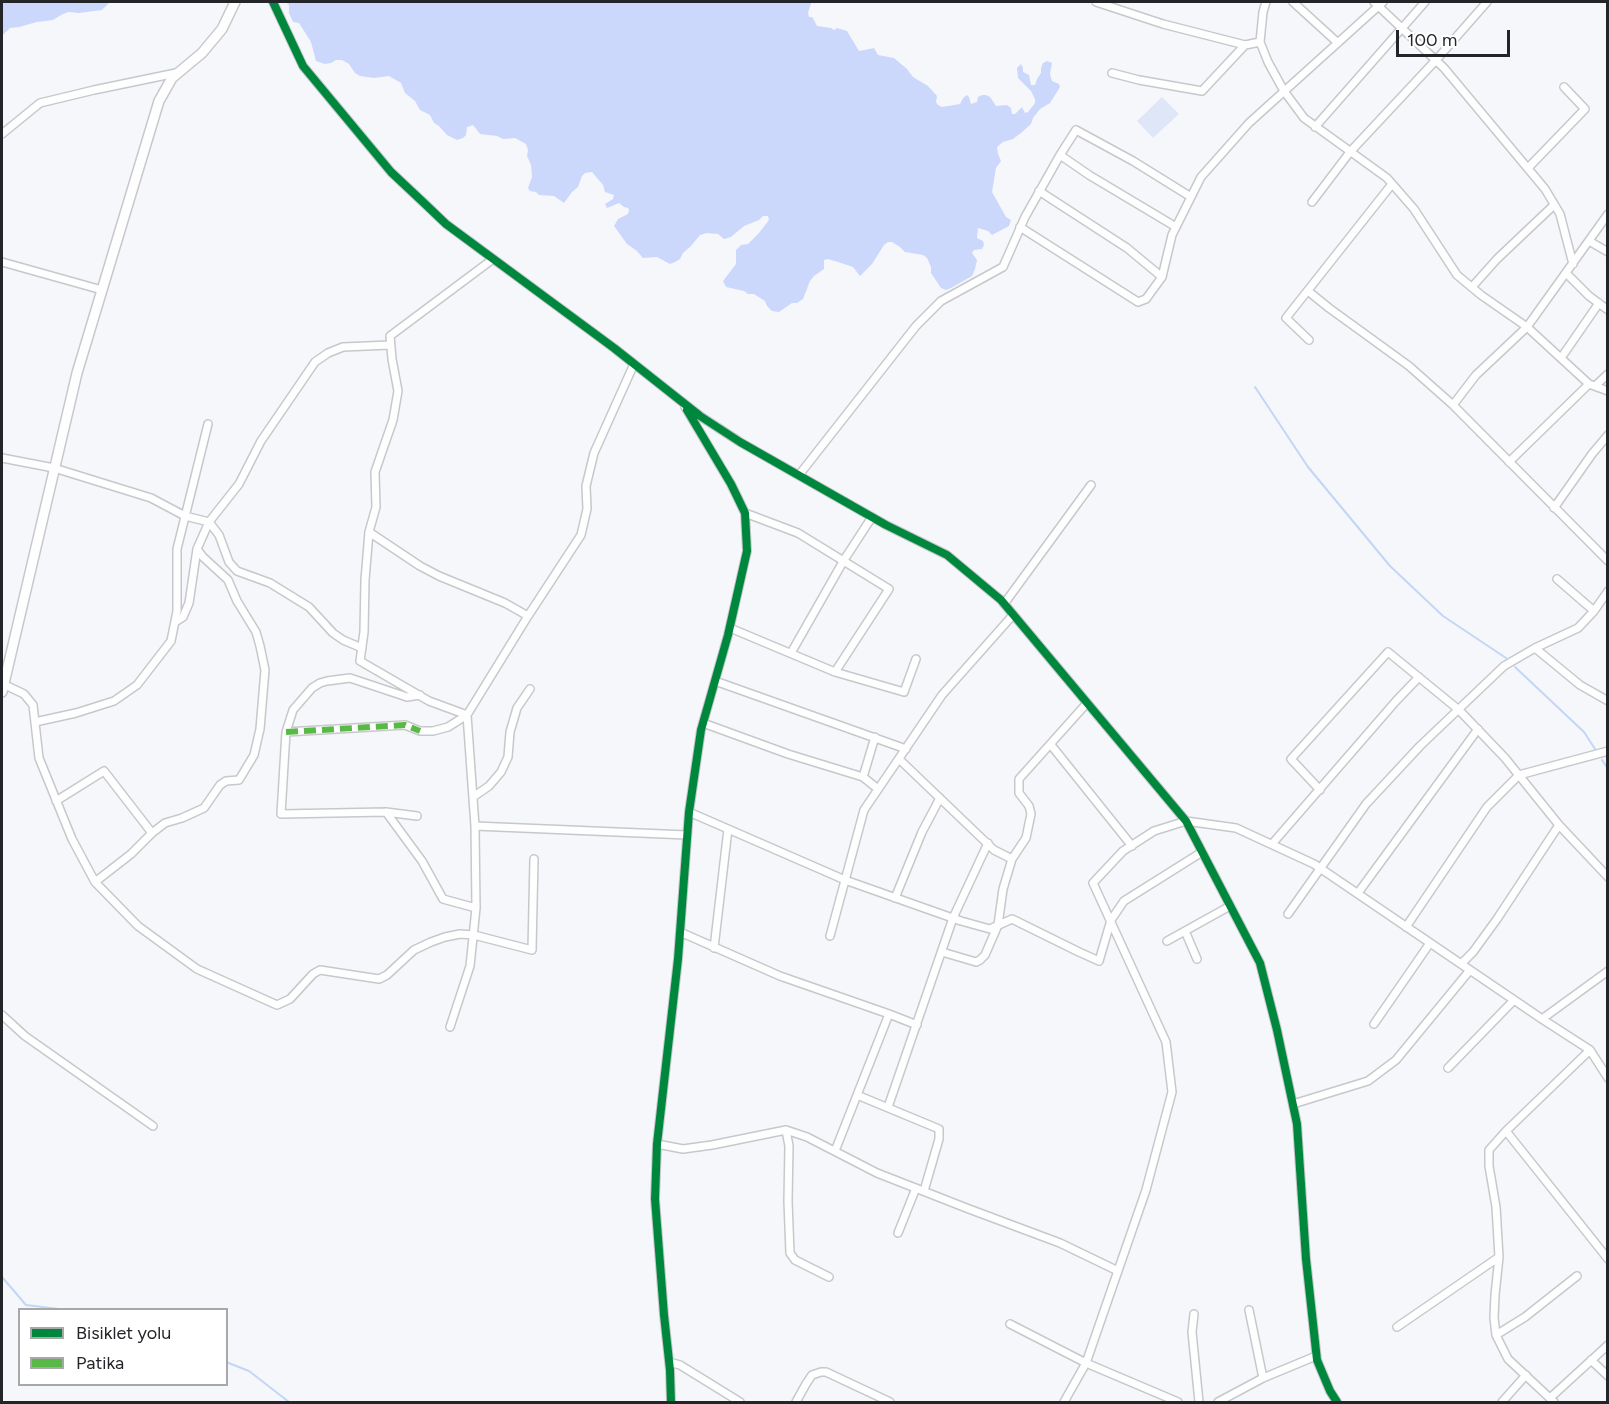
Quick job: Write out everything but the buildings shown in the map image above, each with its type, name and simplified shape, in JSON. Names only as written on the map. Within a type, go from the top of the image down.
[{"type":"street","points":[[235,2],[222,29],[202,53],[172,78],[159,101],[77,373],[6,657],[2,688],[24,694],[33,705],[39,758],[72,838],[95,882],[138,926],[197,969],[277,1005],[290,999],[313,974],[320,970],[379,979],[387,975],[414,950],[431,942],[460,934],[474,935],[532,950],[534,859]]},
{"type":"street","points":[[273,2],[303,66],[391,172],[446,224],[634,363],[700,416],[740,442],[872,517],[947,555],[1004,604],[1186,821],[1260,963],[1298,1124],[1306,1259],[1316,1356],[1337,1402]]},
{"type":"street","points":[[1096,2],[1163,24],[1245,45],[1260,42]]},
{"type":"street","points":[[1266,2],[1260,42],[1268,63],[1284,92],[1304,118],[1387,178],[1414,209],[1457,275],[1527,327],[1592,385],[1608,391]]},
{"type":"street","points":[[1293,2],[1338,43]]},
{"type":"street","points":[[1315,127],[1425,2]]},
{"type":"street","points":[[1312,202],[1350,152],[1487,2]]},
{"type":"street","points":[[1020,227],[1138,302],[1146,299],[1162,277],[1172,236],[1201,177],[1249,123],[1379,3],[1436,60],[1545,189],[1560,214],[1573,264]]},
{"type":"street","points":[[1112,73],[1139,80],[1202,90],[1245,45]]},
{"type":"street","points":[[2,134],[40,103],[178,73]]},
{"type":"street","points":[[1527,168],[1585,109],[1564,87]]},
{"type":"street","points":[[799,475],[916,326],[932,309],[941,301],[1003,267],[1039,190],[1076,130],[1133,161],[1191,197]]},
{"type":"street","points":[[1060,155],[1176,228]]},
{"type":"street","points":[[1309,340],[1287,318],[1392,184]]},
{"type":"street","points":[[1039,190],[1127,248],[1162,277]]},
{"type":"street","points":[[1472,287],[1554,205]]},
{"type":"street","points":[[1453,405],[1476,375],[1527,327],[1608,214]]},
{"type":"street","points":[[1589,241],[1608,252]]},
{"type":"street","points":[[467,716],[429,701],[360,661],[364,632],[369,532],[376,507],[375,472],[393,420],[398,391],[390,336],[493,259]]},
{"type":"street","points":[[2,262],[102,290]]},
{"type":"street","points":[[1566,273],[1608,310]]},
{"type":"street","points":[[1308,291],[1409,366],[1453,405],[1608,561]]},
{"type":"street","points":[[1561,358],[1599,303]]},
{"type":"street","points":[[175,622],[183,617],[189,603],[197,549],[209,522],[239,484],[261,441],[315,362],[343,346],[390,345]]},
{"type":"street","points":[[286,732],[405,725],[420,731],[433,731],[448,728],[467,716],[580,535],[587,509],[586,486],[594,453],[634,363]]},
{"type":"street","points":[[1509,462],[1592,385],[1608,374]]},
{"type":"street","points":[[671,1402],[655,1199],[657,1144],[680,932],[689,812],[703,723],[730,628],[747,551],[745,513],[731,484],[682,401]]},
{"type":"street","points":[[35,722],[76,713],[114,701],[137,685],[171,641],[177,611],[177,549],[208,424]]},
{"type":"street","points":[[1554,508],[1608,435]]},
{"type":"street","points":[[2,458],[54,468],[151,498],[185,516],[209,522],[219,535],[230,562],[237,571],[270,583],[309,607],[343,640],[362,648]]},
{"type":"street","points":[[1004,604],[1091,485]]},
{"type":"street","points":[[745,513],[798,533],[890,589],[835,672]]},
{"type":"street","points":[[791,653],[844,560],[872,517]]},
{"type":"street","points":[[369,532],[420,566],[505,603],[528,616]]},
{"type":"street","points":[[95,882],[165,823],[204,808],[220,785],[226,781],[238,780],[254,755],[260,729],[265,670],[256,633],[237,601],[228,580],[197,549]]},
{"type":"street","points":[[1557,579],[1594,611]]},
{"type":"street","points":[[1288,914],[1366,804],[1420,746],[1504,666],[1535,648],[1578,628],[1608,591]]},
{"type":"street","points":[[830,936],[864,810],[942,695],[1013,615]]},
{"type":"street","points":[[730,628],[835,672],[904,692],[916,659]]},
{"type":"street","points":[[1535,648],[1580,685],[1608,701]]},
{"type":"street","points":[[1320,790],[1292,759],[1388,651],[1459,710],[1478,729],[1560,825],[1608,876]]},
{"type":"street","points":[[1272,844],[1419,677]]},
{"type":"street","points":[[417,816],[386,812],[281,814],[286,732],[294,710],[312,688],[327,681],[350,678],[407,697],[420,695]]},
{"type":"street","points":[[715,681],[906,749]]},
{"type":"street","points":[[473,796],[489,786],[501,772],[508,757],[510,732],[517,708],[530,689]]},
{"type":"street","points":[[942,952],[976,962],[985,956],[999,925],[1003,889],[1012,859],[1026,838],[1031,814],[1029,806],[1019,793],[1019,779],[1087,703]]},
{"type":"street","points":[[450,1027],[470,966],[477,908],[475,826],[467,716]]},
{"type":"street","points":[[703,723],[788,754],[863,777],[878,789]]},
{"type":"street","points":[[1358,893],[1478,729]]},
{"type":"street","points":[[863,777],[875,737]]},
{"type":"street","points":[[1051,745],[1132,846]]},
{"type":"street","points":[[1406,927],[1487,807],[1519,775],[1608,751]]},
{"type":"street","points":[[899,759],[994,850],[1012,859]]},
{"type":"street","points":[[56,801],[104,771],[152,832]]},
{"type":"street","points":[[895,898],[922,832],[940,798]]},
{"type":"street","points":[[386,812],[422,861],[443,898],[477,908]]},
{"type":"street","points":[[689,812],[845,880],[990,929],[1012,919],[1099,961],[1111,920],[1124,901],[1202,852]]},
{"type":"street","points":[[1064,1402],[1086,1363],[1146,1190],[1172,1092],[1166,1042],[1093,883],[1123,851],[1154,831],[1186,821],[1236,828],[1320,868],[1542,1020],[1590,1050],[1607,1078]]},
{"type":"street","points":[[1461,964],[1473,952],[1560,825]]},
{"type":"street","points":[[475,826],[687,835]]},
{"type":"street","points":[[714,948],[728,829]]},
{"type":"street","points":[[888,1107],[953,918],[988,843]]},
{"type":"street","points":[[1167,941],[1230,906]]},
{"type":"street","points":[[1185,931],[1197,959]]},
{"type":"street","points":[[680,932],[780,976],[917,1024]]},
{"type":"street","points":[[1374,1024],[1430,943]]},
{"type":"street","points":[[1293,1104],[1368,1081],[1396,1060],[1470,970]]},
{"type":"street","points":[[1542,1020],[1608,971]]},
{"type":"street","points":[[1448,1068],[1514,1000]]},
{"type":"street","points":[[835,1151],[889,1014]]},
{"type":"street","points":[[2,1015],[25,1036],[153,1126]]},
{"type":"street","points":[[1590,1050],[1489,1150],[1499,1257],[1494,1295],[1494,1318],[1496,1335],[1508,1359],[1552,1400],[1608,1345]]},
{"type":"street","points":[[857,1095],[939,1129],[939,1140],[924,1191]]},
{"type":"street","points":[[657,1144],[683,1149],[786,1130],[807,1137],[877,1173],[1060,1243],[1118,1271]]},
{"type":"street","points":[[786,1130],[789,1146],[790,1253],[795,1260],[829,1277]]},
{"type":"street","points":[[1506,1131],[1608,1259]]},
{"type":"street","points":[[898,1233],[916,1188]]},
{"type":"street","points":[[1397,1327],[1499,1257]]},
{"type":"street","points":[[1496,1335],[1525,1317],[1577,1276]]},
{"type":"street","points":[[1249,1310],[1263,1378]]},
{"type":"street","points":[[1194,1314],[1192,1332],[1200,1402]]},
{"type":"street","points":[[1010,1324],[1086,1363],[1178,1402]]},
{"type":"street","points":[[1218,1402],[1263,1378],[1316,1356]]},
{"type":"street","points":[[1591,1360],[1608,1376]]},
{"type":"street","points":[[669,1362],[680,1365],[740,1402]]},
{"type":"street","points":[[796,1402],[812,1375],[826,1372],[890,1402]]},
{"type":"street","points":[[1502,1402],[1526,1376]]},
{"type":"shaded area","points":[[2,2],[110,2],[102,10],[68,12],[53,20],[10,28],[2,36]]},
{"type":"shaded area","points":[[286,2],[810,2],[809,17],[812,17],[817,26],[847,31],[859,51],[874,48],[878,55],[894,58],[913,77],[928,86],[937,96],[938,105],[942,107],[960,104],[967,95],[971,104],[977,102],[978,97],[986,95],[996,106],[1007,105],[1011,108],[1012,114],[1022,107],[1025,113],[1028,112],[1035,103],[1035,99],[1031,91],[1018,78],[1017,68],[1021,64],[1023,72],[1029,75],[1031,85],[1035,85],[1043,63],[1047,61],[1052,63],[1050,74],[1052,81],[1060,87],[1050,103],[1040,109],[1031,124],[1013,139],[997,147],[1001,161],[996,168],[992,192],[1006,217],[1011,220],[1009,226],[992,235],[978,228],[977,238],[983,241],[984,245],[982,249],[974,250],[972,253],[977,260],[972,276],[946,290],[941,288],[931,273],[927,258],[923,255],[905,252],[892,242],[888,242],[860,276],[853,267],[828,259],[824,260],[824,269],[810,281],[803,299],[779,312],[772,311],[765,301],[754,294],[726,287],[723,281],[736,264],[736,250],[741,245],[748,244],[759,233],[769,220],[768,216],[763,216],[744,226],[731,237],[724,239],[718,234],[700,235],[680,259],[670,264],[657,257],[643,258],[627,244],[614,226],[618,219],[628,214],[628,208],[619,203],[607,208],[605,204],[613,199],[614,195],[605,192],[603,185],[592,172],[582,176],[578,187],[564,203],[554,196],[539,195],[530,191],[528,188],[532,177],[531,165],[527,156],[526,144],[515,138],[503,139],[480,134],[473,125],[467,127],[463,138],[457,140],[447,135],[434,123],[430,115],[420,110],[415,101],[405,93],[401,83],[389,76],[374,78],[360,76],[342,60],[325,64],[316,61],[311,42],[299,23],[293,22],[289,13],[289,5]]},
{"type":"shaded area","points":[[1162,97],[1179,114],[1153,138],[1137,121]]},
{"type":"waterway","points":[[1255,387],[1308,467],[1390,566],[1443,616],[1506,658]]},
{"type":"waterway","points":[[1515,667],[1584,732],[1595,749]]},
{"type":"waterway","points":[[1602,760],[1608,769]]},
{"type":"waterway","points":[[2,1277],[26,1305],[51,1308]]},
{"type":"waterway","points":[[228,1363],[249,1371],[289,1402]]},
{"type":"marked path","points":[[286,732],[405,725],[420,731]]},
{"type":"cycle path","points":[[273,2],[303,66],[391,172],[446,224],[614,348],[700,416],[740,442],[886,525],[947,555],[1001,600],[1186,821],[1260,963],[1297,1124],[1306,1259],[1317,1360],[1337,1402]]},
{"type":"cycle path","points":[[671,1402],[655,1199],[657,1144],[678,959],[689,812],[701,730],[728,635],[747,551],[745,513],[731,484],[687,410]]}]
